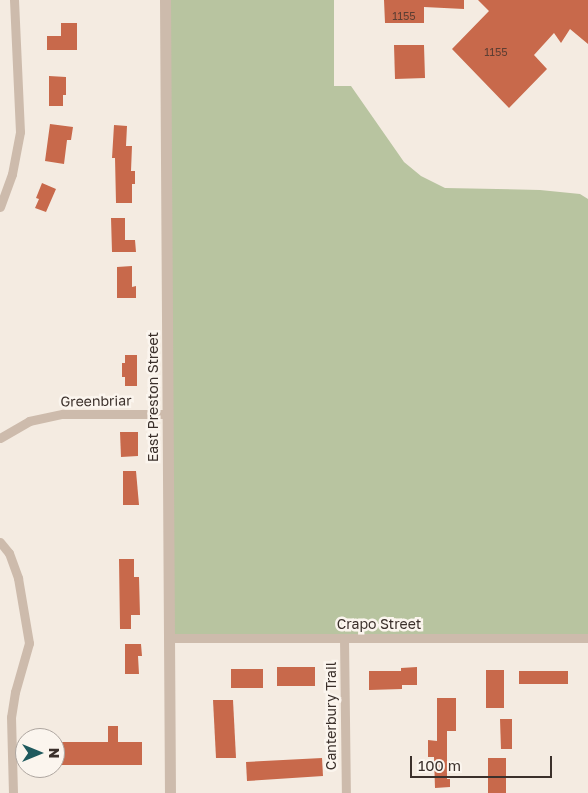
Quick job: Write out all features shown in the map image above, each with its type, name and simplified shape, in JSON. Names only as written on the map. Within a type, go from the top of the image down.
[{"type":"street","points":[[0,207],[12,174],[20,132],[14,0]]},
{"type":"street","name":"East Preston Street","points":[[165,0],[170,793]]},
{"type":"street","name":"Greenbriar","points":[[0,438],[29,421],[63,414],[168,414]]},
{"type":"street","points":[[0,542],[9,553],[18,578],[29,643],[15,692],[12,717],[13,793]]},
{"type":"street","name":"Crapo Street","points":[[169,638],[588,638]]},
{"type":"street","name":"Canterbury Trail","points":[[344,638],[346,793]]},
{"type":"green space","points":[[165,0],[334,0],[334,86],[351,86],[404,162],[421,176],[445,188],[540,190],[580,194],[588,199],[588,638],[169,638]]},
{"type":"building","points":[[384,0],[464,0],[464,9],[424,7],[424,23],[385,23]]},
{"type":"building","points":[[478,0],[588,0],[588,44],[570,29],[561,43],[554,33],[534,55],[547,69],[509,108],[452,49],[489,11]]},
{"type":"building","points":[[61,23],[77,23],[77,50],[47,50],[47,36],[61,36]]},
{"type":"building","points":[[394,45],[424,45],[425,78],[395,79]]},
{"type":"building","points":[[49,76],[66,77],[66,95],[63,95],[63,106],[49,106]]},
{"type":"building","points":[[50,124],[73,127],[71,140],[67,140],[64,164],[45,161]]},
{"type":"building","points":[[114,125],[127,126],[126,146],[132,146],[131,171],[135,171],[135,184],[132,184],[132,203],[116,203],[115,158],[112,158]]},
{"type":"building","points":[[42,183],[56,189],[46,212],[35,208],[39,199],[36,198]]},
{"type":"building","points":[[111,218],[125,218],[125,240],[135,240],[136,252],[112,252]]},
{"type":"building","points":[[132,266],[132,287],[136,286],[136,298],[117,298],[117,267]]},
{"type":"building","points":[[125,355],[137,355],[137,386],[125,386],[125,377],[122,377],[122,363],[125,363]]},
{"type":"building","points":[[120,432],[138,432],[138,456],[121,457]]},
{"type":"building","points":[[123,471],[136,471],[139,505],[123,505]]},
{"type":"building","points":[[119,559],[134,559],[134,577],[139,577],[140,615],[131,615],[131,629],[120,629]]},
{"type":"building","points":[[125,644],[141,644],[142,656],[138,656],[139,674],[125,674]]},
{"type":"building","points":[[277,667],[315,667],[315,686],[277,686]]},
{"type":"building","points":[[417,667],[417,685],[402,685],[402,689],[369,690],[369,671],[401,671],[401,668]]},
{"type":"building","points":[[231,669],[263,669],[263,688],[231,688]]},
{"type":"building","points":[[486,670],[504,670],[504,708],[486,708]]},
{"type":"building","points":[[519,671],[568,671],[568,684],[519,684]]},
{"type":"building","points":[[437,698],[456,698],[456,731],[447,731],[447,779],[450,779],[450,787],[435,788],[434,757],[428,757],[428,740],[437,741]]},
{"type":"building","points":[[213,700],[233,700],[236,758],[216,758]]},
{"type":"building","points":[[500,719],[512,719],[512,749],[501,749]]},
{"type":"building","points":[[108,726],[118,726],[118,742],[142,742],[142,765],[65,765],[65,742],[108,742]]},
{"type":"building","points":[[322,758],[323,776],[247,781],[246,762]]},
{"type":"building","points":[[488,758],[506,758],[506,793],[488,793]]}]
